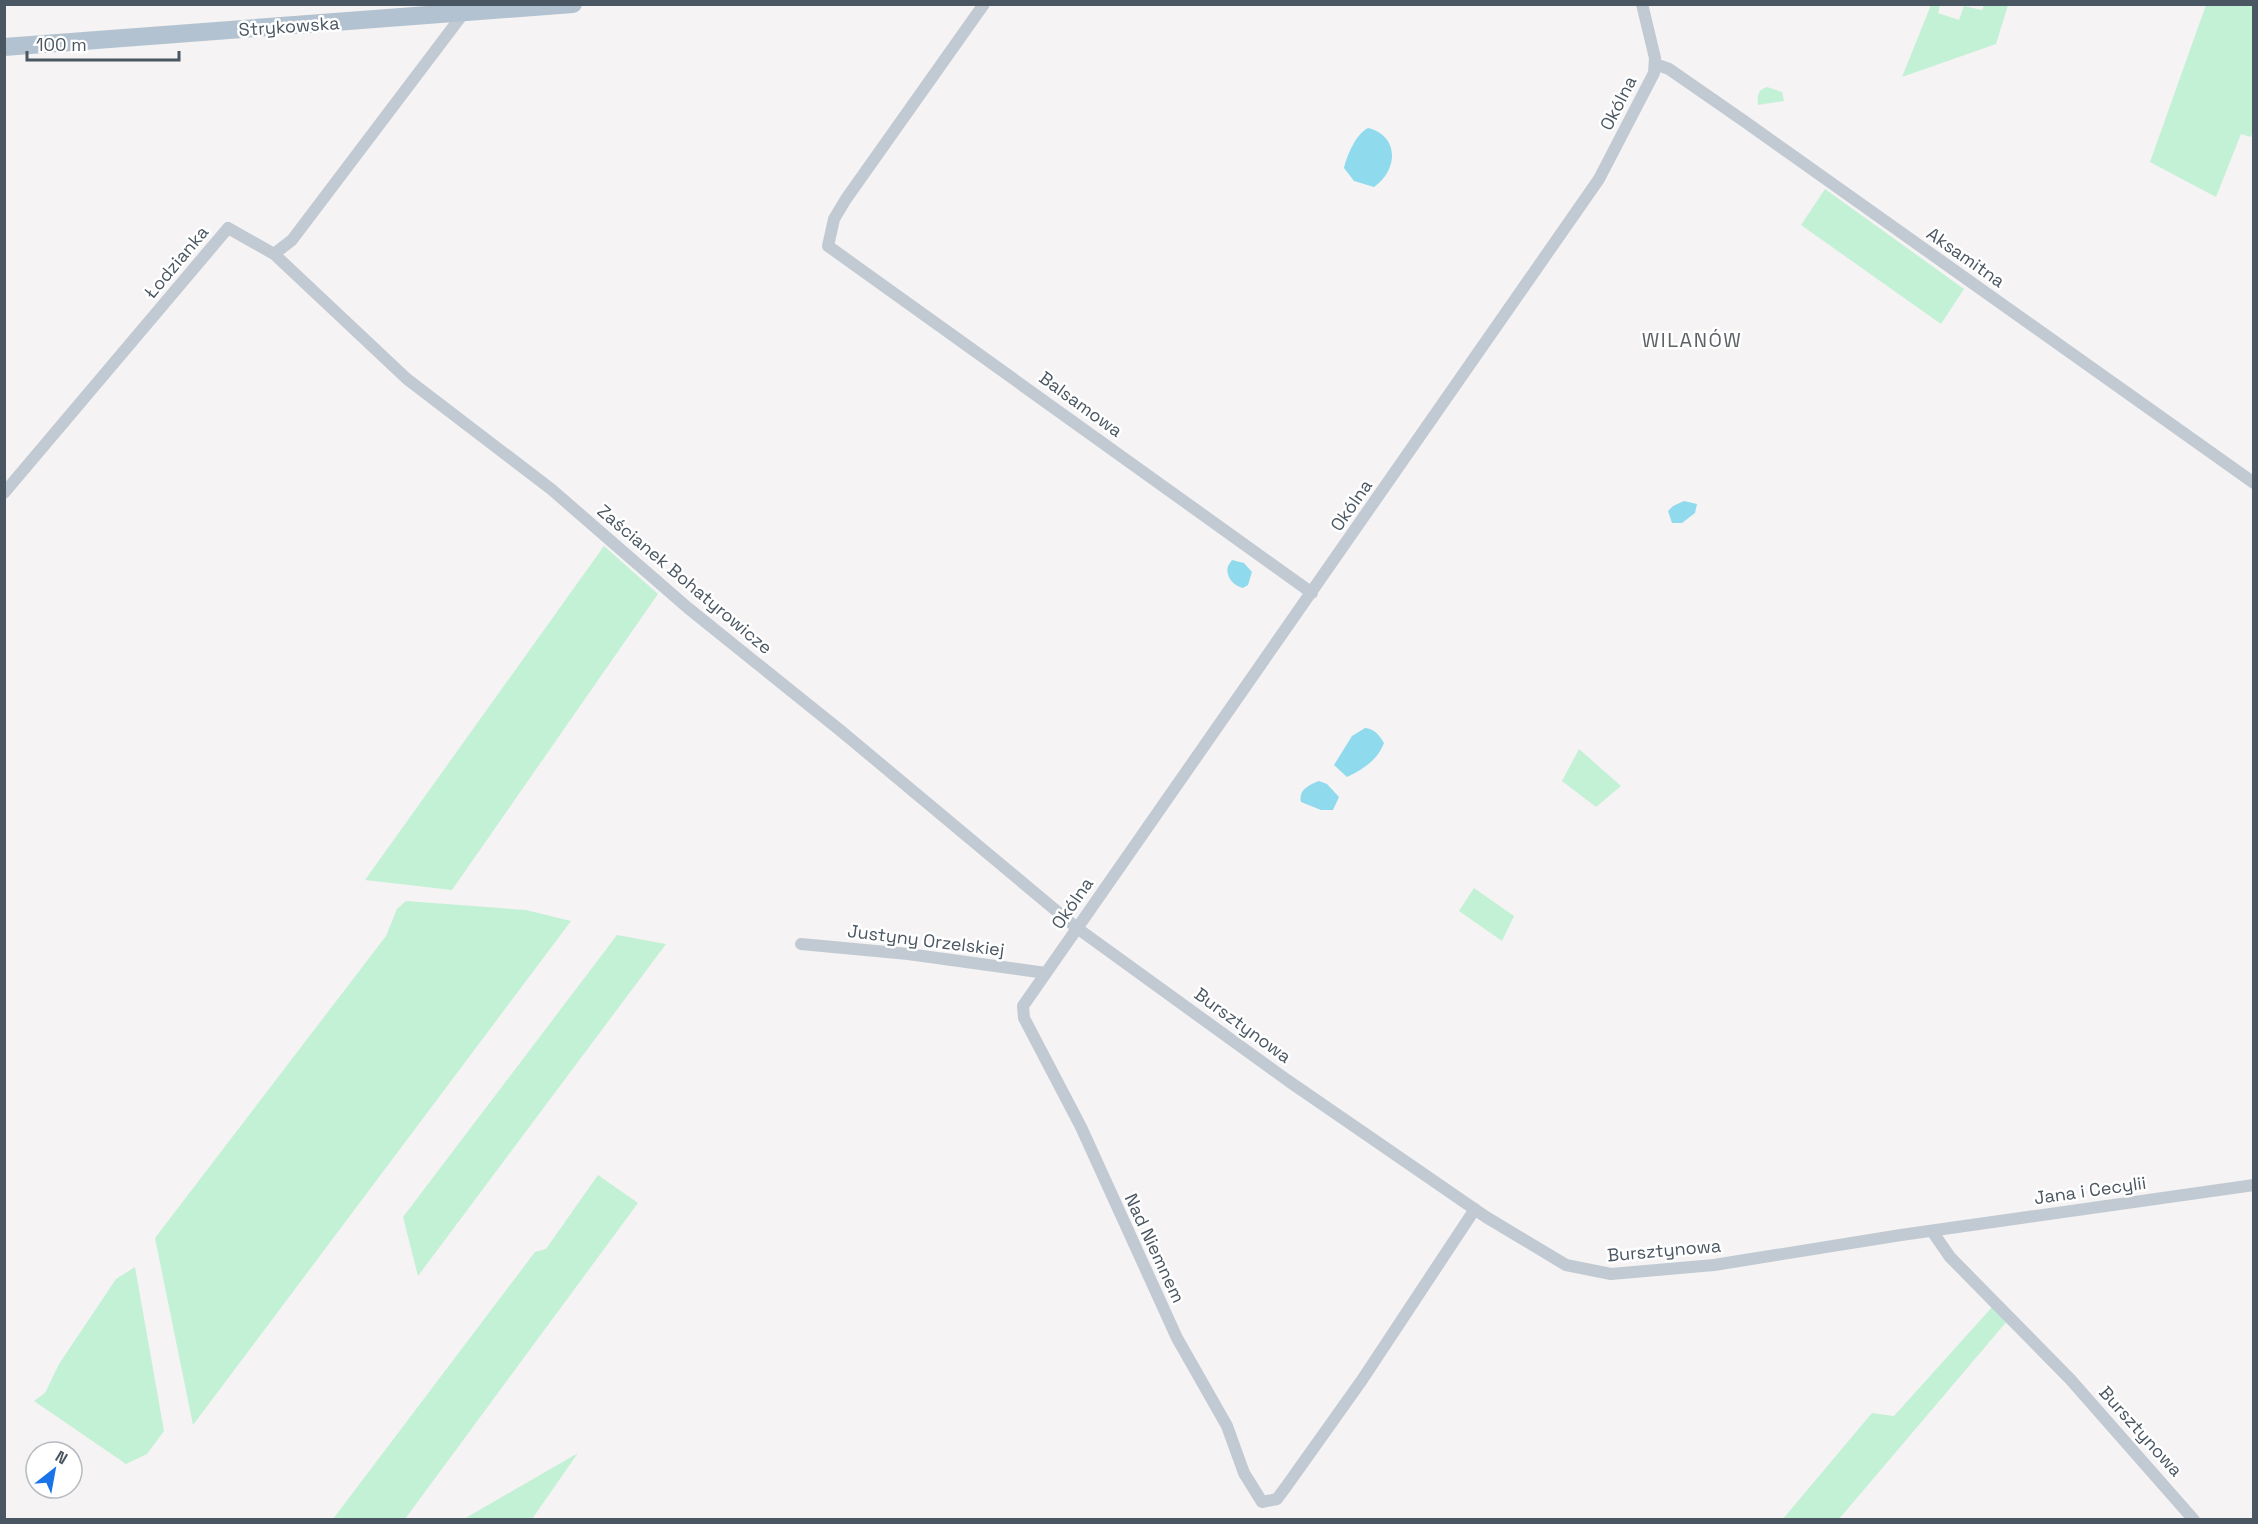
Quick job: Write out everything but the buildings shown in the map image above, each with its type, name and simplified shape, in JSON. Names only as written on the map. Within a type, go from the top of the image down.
[{"type":"main road","name":"Strykowska","points":[[4,47],[468,8],[573,4]]},
{"type":"street","name":"Balsamowa","points":[[984,4],[846,199],[834,219],[828,246],[1312,593]]},
{"type":"street","name":"Okólna","points":[[1023,1006],[1599,179],[1650,82],[1655,64],[1642,4]]},
{"type":"street","points":[[274,254],[285,247],[301,228],[468,8]]},
{"type":"street","name":"Aksamitna","points":[[1655,64],[1669,69],[2253,483]]},
{"type":"street","name":"Łodzianka","points":[[4,493],[228,228],[274,254]]},
{"type":"street","name":"Zaścianek Bohatyrowicze","points":[[274,254],[407,379],[551,489],[688,608],[841,731],[1077,928]]},
{"type":"street","name":"Bursztynowa","points":[[1077,928],[1253,1056],[1475,1209],[1566,1265],[1611,1274],[1714,1265],[1932,1231],[1950,1257],[2098,1410],[2194,1520]]},
{"type":"street","name":"Justyny Orzelskiej","points":[[801,944],[908,954],[1046,973]]},
{"type":"street","name":"Nad Niemnem","points":[[1023,1006],[1024,1018],[1081,1127],[1172,1327],[1227,1426],[1244,1473],[1262,1502],[1277,1499],[1288,1484],[1362,1380],[1475,1209]]},
{"type":"street","name":"Jana i Cecylii","points":[[1932,1231],[2253,1185]]},
{"type":"green space","points":[[1931,5],[1940,5],[1938,13],[1959,20],[1964,6],[1982,10],[1984,5],[2008,5],[1996,44],[1902,77]]},
{"type":"green space","points":[[2206,5],[2253,5],[2253,129],[2251,137],[2241,134],[2216,197],[2150,162]]},
{"type":"green space","points":[[1767,87],[1782,92],[1784,101],[1758,105],[1759,93]]},
{"type":"green space","points":[[1825,189],[1964,289],[1941,324],[1801,225]]},
{"type":"green space","points":[[604,546],[658,594],[452,890],[365,880]]},
{"type":"green space","points":[[1579,749],[1621,786],[1596,807],[1562,781]]},
{"type":"green space","points":[[1474,888],[1514,916],[1502,941],[1459,911]]},
{"type":"green space","points":[[406,901],[526,910],[571,921],[193,1425],[155,1238],[386,936],[397,909]]},
{"type":"green space","points":[[617,935],[666,944],[418,1276],[403,1217]]},
{"type":"green space","points":[[598,1175],[638,1203],[405,1519],[333,1519],[535,1252],[546,1249]]},
{"type":"green space","points":[[135,1267],[164,1431],[147,1454],[126,1464],[34,1401],[45,1393],[59,1364],[116,1279]]},
{"type":"green space","points":[[1994,1305],[2008,1320],[1839,1519],[1782,1520],[1872,1413],[1894,1416]]},
{"type":"green space","points":[[578,1453],[532,1519],[464,1519]]},
{"type":"water","points":[[1368,128],[1386,138],[1392,154],[1388,172],[1374,187],[1354,181],[1344,168],[1356,140]]},
{"type":"water","points":[[1684,501],[1697,504],[1695,513],[1682,523],[1672,523],[1668,511]]},
{"type":"water","points":[[1232,560],[1244,563],[1252,572],[1248,585],[1243,588],[1236,585],[1229,577],[1227,570]]},
{"type":"water","points":[[1365,728],[1376,733],[1384,743],[1378,755],[1369,764],[1347,777],[1334,765],[1352,736]]},
{"type":"water","points":[[1319,781],[1327,784],[1339,797],[1333,810],[1321,810],[1301,802],[1303,791]]},
{"type":"district","name":"WILANÓW","points":[[1692,340]]}]
